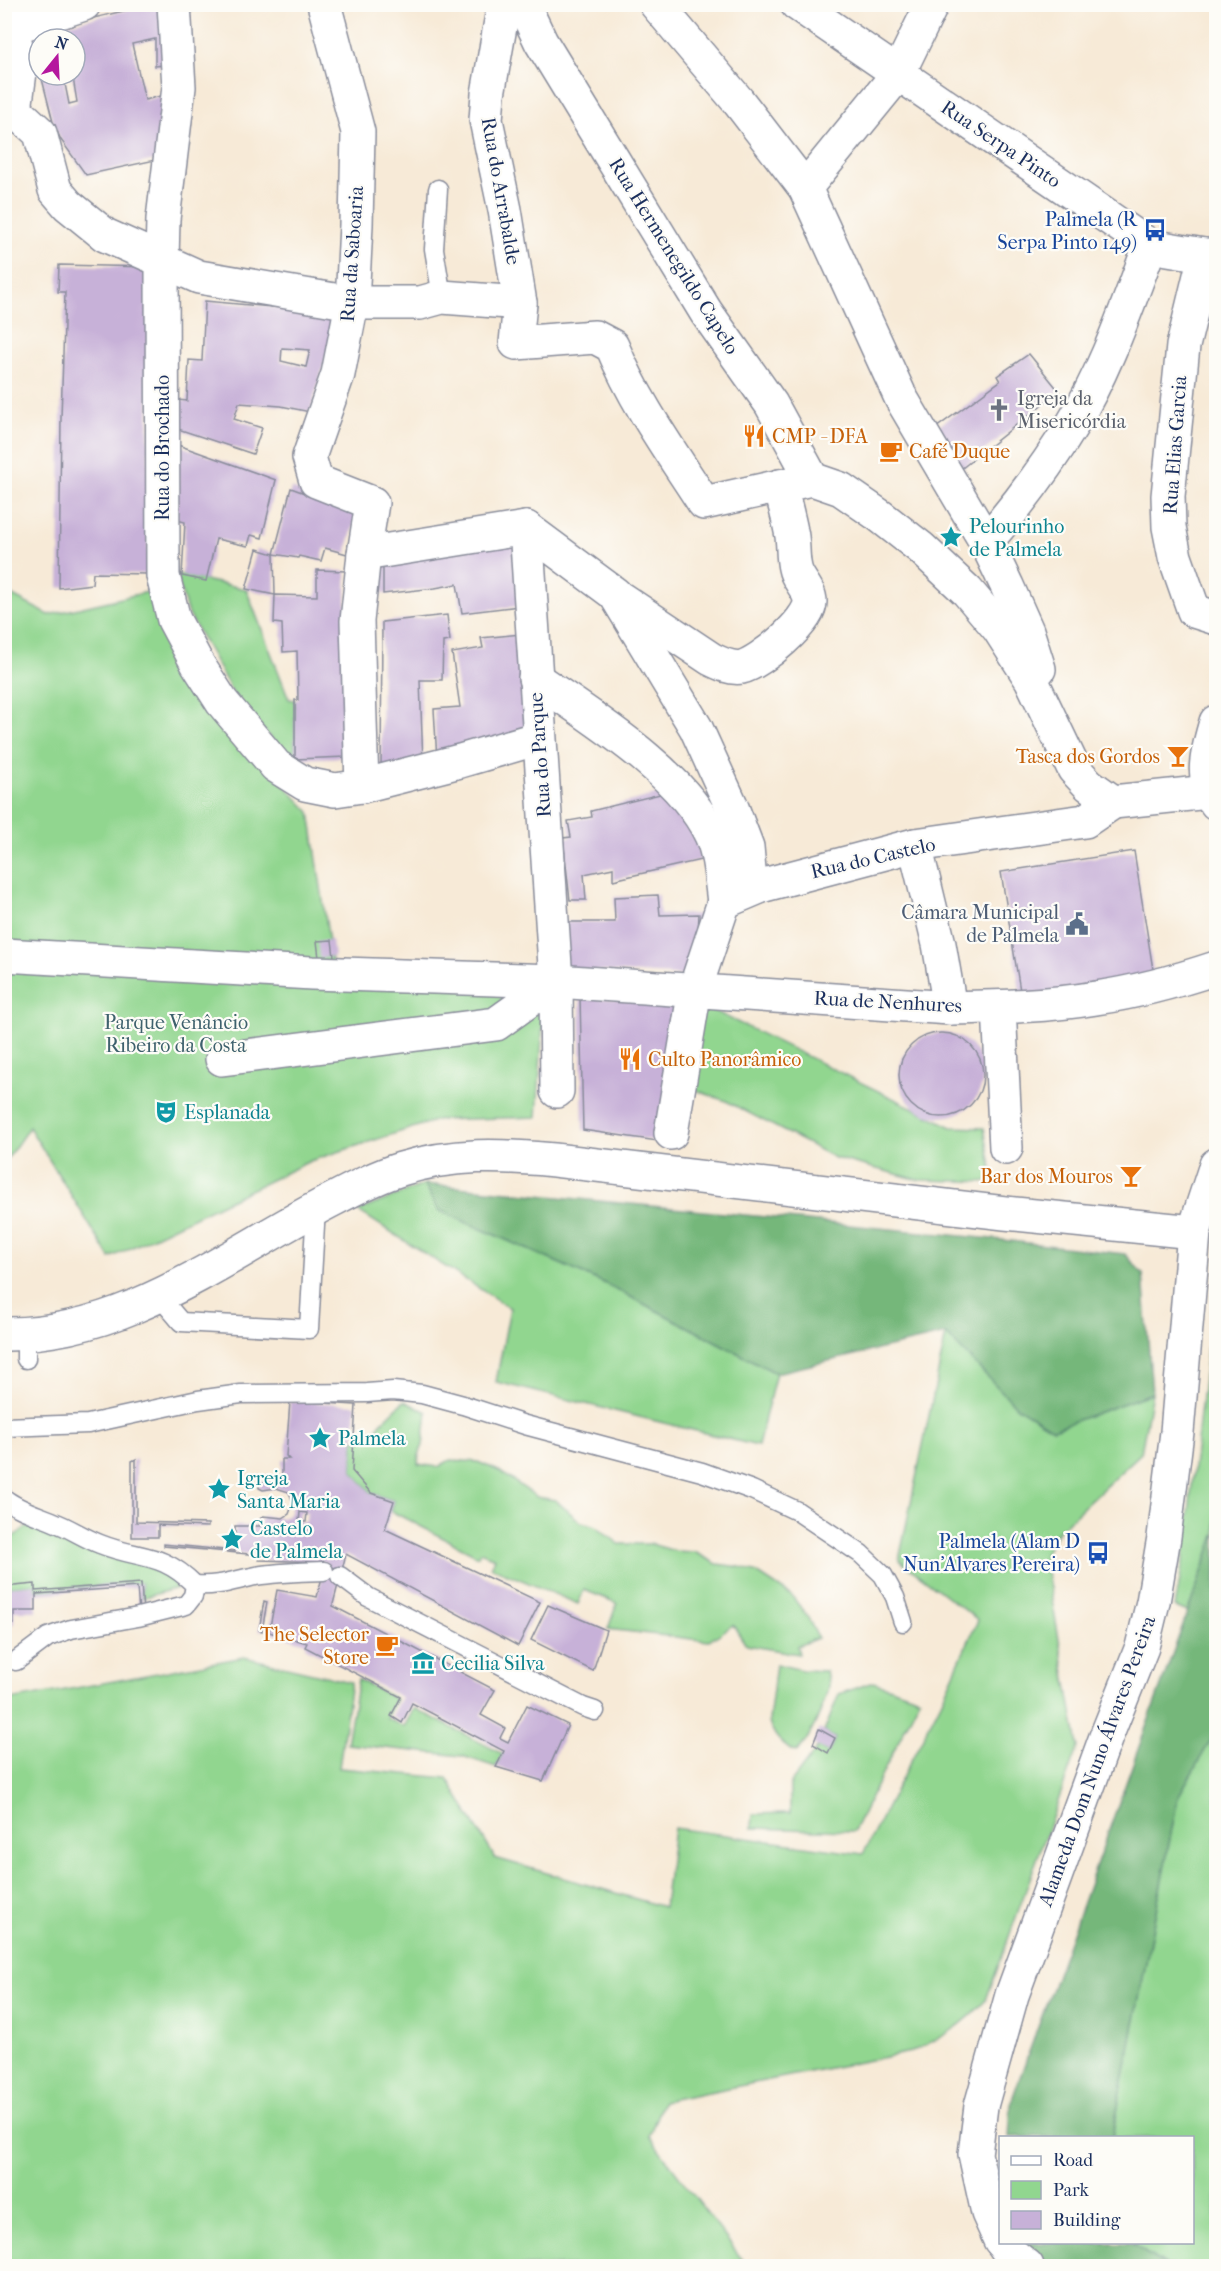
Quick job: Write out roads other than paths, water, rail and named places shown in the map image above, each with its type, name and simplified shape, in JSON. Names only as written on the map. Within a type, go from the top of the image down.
[{"type":"street","points":[[84,4],[8,16],[21,64],[8,113],[40,133],[55,189],[68,205],[105,236],[199,278],[352,303],[420,303],[442,297],[520,303]]},
{"type":"street","name":"Rua do Brochado","points":[[174,4],[179,87],[163,219],[162,261],[163,576],[174,620],[197,663],[222,702],[276,766],[305,784],[335,790],[362,786],[460,762],[539,738]]},
{"type":"street","name":"Rua da Saboaria","points":[[324,4],[358,132],[352,303],[338,374],[309,457],[316,481],[372,503],[357,621],[362,786]]},
{"type":"street","name":"Rua do Arrabalde","points":[[504,4],[488,94],[486,120],[505,210],[520,303],[516,343],[595,337],[612,346],[638,400],[704,503],[780,486]]},
{"type":"street","name":"Rua Hermenegildo Capelo","points":[[523,4],[541,42],[706,312],[826,484]]},
{"type":"street","points":[[656,4],[738,101],[805,188],[901,398],[986,542],[1008,586],[1027,631],[1059,737]]},
{"type":"street","name":"Rua Serpa Pinto","points":[[797,4],[1150,246],[1211,256]]},
{"type":"street","points":[[805,188],[898,74],[932,4]]},
{"type":"street","points":[[986,542],[1026,496],[1073,424],[1098,376],[1150,246]]},
{"type":"street","name":"Rua Elias Garcia","points":[[1211,256],[1183,346],[1168,496],[1169,526],[1175,557],[1194,611],[1216,618]]},
{"type":"street","points":[[364,555],[526,528],[615,594],[711,659],[725,666],[739,668],[752,664],[768,654],[807,612],[810,602],[808,593],[795,570],[792,533],[780,486],[826,484],[880,516],[921,548],[967,591],[999,629],[1031,679],[1074,769],[1089,785],[1113,802],[1213,798],[1206,757],[1216,723]]},
{"type":"street","name":"Rua do Parque","points":[[526,528],[556,981],[557,1091]]},
{"type":"street","points":[[615,594],[696,728],[731,805],[747,847],[749,870],[724,902],[695,989],[672,1133]]},
{"type":"street","points":[[535,678],[604,725],[674,783],[696,809],[712,836],[719,861],[724,902]]},
{"type":"street","name":"Rua do Castelo","points":[[724,902],[764,885],[915,845],[1085,820],[1113,802]]},
{"type":"street","points":[[915,845],[939,944],[950,1008]]},
{"type":"street","name":"Rua de Nenhures","points":[[4,955],[312,973],[556,981],[950,1008],[999,1007],[1096,998],[1176,981],[1216,968]]},
{"type":"street","points":[[222,1059],[496,1024],[556,981]]},
{"type":"street","points":[[999,1007],[1006,1148]]},
{"type":"street","points":[[19,1342],[91,1322],[159,1296],[316,1208],[400,1169],[449,1158],[499,1155],[1005,1213],[1194,1232]]},
{"type":"street","name":"Alameda Dom Nuno Álvares Pereira","points":[[999,2232],[988,2213],[975,2154],[981,2106],[1012,1995],[1102,1748],[1142,1647],[1153,1602],[1164,1537],[1177,1432],[1194,1232],[1216,1165]]},
{"type":"lane","points":[[438,189],[434,249],[442,297]]},
{"type":"lane","points":[[159,1296],[181,1322],[309,1329],[316,1208]]},
{"type":"lane","points":[[4,1427],[88,1424],[178,1404],[241,1394],[393,1391],[422,1394],[463,1404],[525,1425],[702,1472],[761,1494],[797,1511],[861,1554],[883,1575],[895,1597],[903,1622]]},
{"type":"lane","points":[[4,1498],[21,1508],[66,1526],[98,1544],[150,1556],[170,1564],[195,1585],[212,1587],[255,1576],[285,1572],[332,1574],[369,1597],[583,1707],[596,1711]]},
{"type":"lane","points":[[16,1661],[48,1637],[71,1629],[138,1617],[186,1605],[194,1596],[195,1585]]},
{"type":"place","name":"Palmela (R Serpa Pinto 149)","points":[[1155,230]]},
{"type":"place","name":"Igreja da Misericórdia","points":[[999,410]]},
{"type":"place","name":"CMP - DFA","points":[[754,436]]},
{"type":"place","name":"Café Duque","points":[[891,451]]},
{"type":"place","name":"Pelourinho de Palmela","points":[[951,537]]},
{"type":"place","name":"Tasca dos Gordos","points":[[1178,756]]},
{"type":"place","name":"Câmara Municipal de Palmela","points":[[1077,924]]},
{"type":"place","name":"Culto Panorâmico","points":[[630,1059]]},
{"type":"place","name":"Esplanada","points":[[166,1112]]},
{"type":"place","name":"Bar dos Mouros","points":[[1131,1176]]},
{"type":"place","name":"Palmela","points":[[320,1438]]},
{"type":"place","name":"Igreja Santa Maria","points":[[219,1489]]},
{"type":"place","name":"Castelo de Palmela","points":[[232,1539]]},
{"type":"place","name":"Palmela (Alam D Nun'Alvares Pereira)","points":[[1098,1553]]},
{"type":"place","name":"The Selector Store","points":[[387,1645]]},
{"type":"place","name":"Cecilia Silva","points":[[423,1663]]},
{"type":"park label","name":"Parque Venâncio Ribeiro da Costa","points":[[176,1034]]}]
